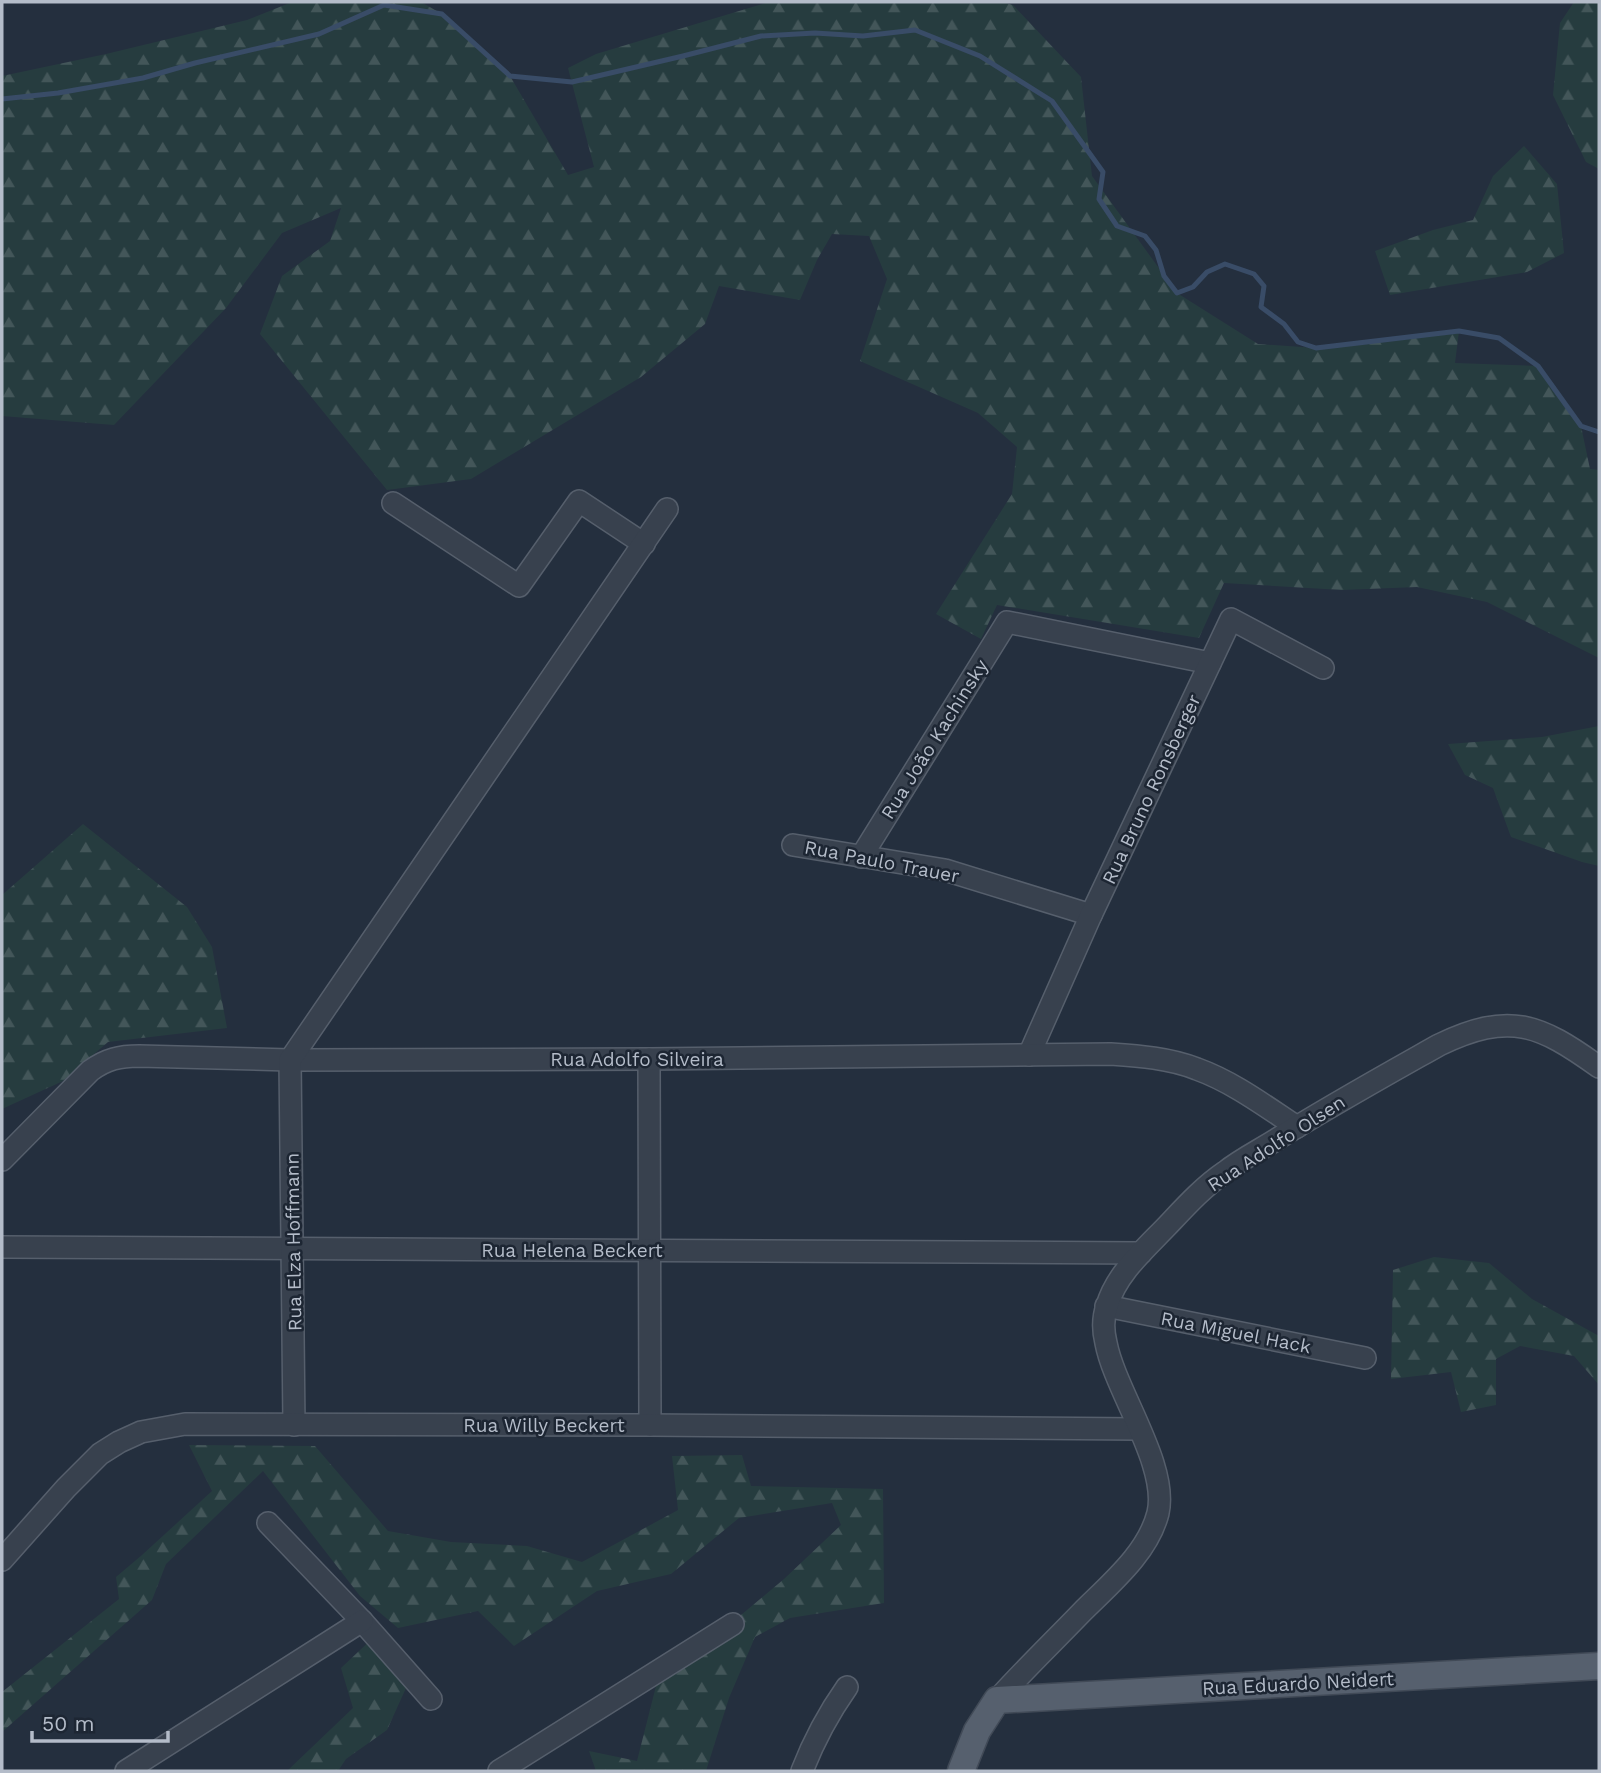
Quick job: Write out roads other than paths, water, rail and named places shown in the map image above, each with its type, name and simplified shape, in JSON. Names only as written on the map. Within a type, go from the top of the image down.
[{"type":"main road","name":"Rua Eduardo Neidert","points":[[997,1700],[1599,1666]]},
{"type":"main road","name":"Rua Adolfo Olsen","points":[[961,1771],[978,1731],[997,1700]]},
{"type":"street","points":[[393,503],[519,586],[579,501],[644,544]]},
{"type":"street","points":[[290,1060],[667,509]]},
{"type":"street","name":"Rua Bruno Ronsberger","points":[[1029,1055],[1091,915],[1231,619],[1323,668]]},
{"type":"street","name":"Rua João Kachinsky","points":[[861,857],[1007,622],[1210,663]]},
{"type":"street","name":"Rua Paulo Trauer","points":[[793,845],[945,870],[1091,915]]},
{"type":"street","name":"Rua Adolfo Olsen","points":[[997,1700],[1127,1565],[1144,1544],[1158,1512],[1159,1488],[1151,1460],[1110,1359],[1104,1326],[1107,1306],[1114,1290],[1142,1253],[1205,1187],[1226,1171],[1297,1127],[1461,1034],[1494,1026],[1534,1029],[1564,1043],[1599,1067]]},
{"type":"street","name":"Rua Adolfo Silveira","points":[[2,1160],[90,1071],[100,1063],[122,1056],[290,1060],[1142,1056],[1173,1061],[1198,1069],[1231,1085],[1297,1127]]},
{"type":"street","points":[[649,1059],[650,1425]]},
{"type":"street","name":"Rua Elza Hoffmann","points":[[290,1060],[294,1424]]},
{"type":"street","name":"Rua Helena Beckert","points":[[2,1247],[1142,1253]]},
{"type":"street","name":"Rua Miguel Hack","points":[[1107,1306],[1365,1358]]},
{"type":"street","name":"Rua Willy Beckert","points":[[2,1560],[100,1454],[141,1432],[185,1424],[1139,1429]]},
{"type":"street","points":[[268,1523],[362,1621],[430,1699]]},
{"type":"street","points":[[126,1771],[362,1621]]},
{"type":"street","points":[[499,1771],[733,1624]]},
{"type":"street","points":[[802,1771],[819,1730],[847,1687]]},
{"type":"waterway","points":[[2,99],[58,93],[143,78],[319,34],[384,5],[442,14],[510,76],[572,82],[761,36],[815,33],[863,36],[915,30],[980,56],[1052,101],[1103,172],[1099,199],[1117,226],[1145,236],[1156,250],[1164,276],[1177,293],[1193,287],[1207,272],[1225,264],[1254,274],[1264,286],[1261,307],[1284,324],[1298,342],[1316,348],[1459,331],[1499,338],[1538,366],[1581,426],[1599,432]]}]
